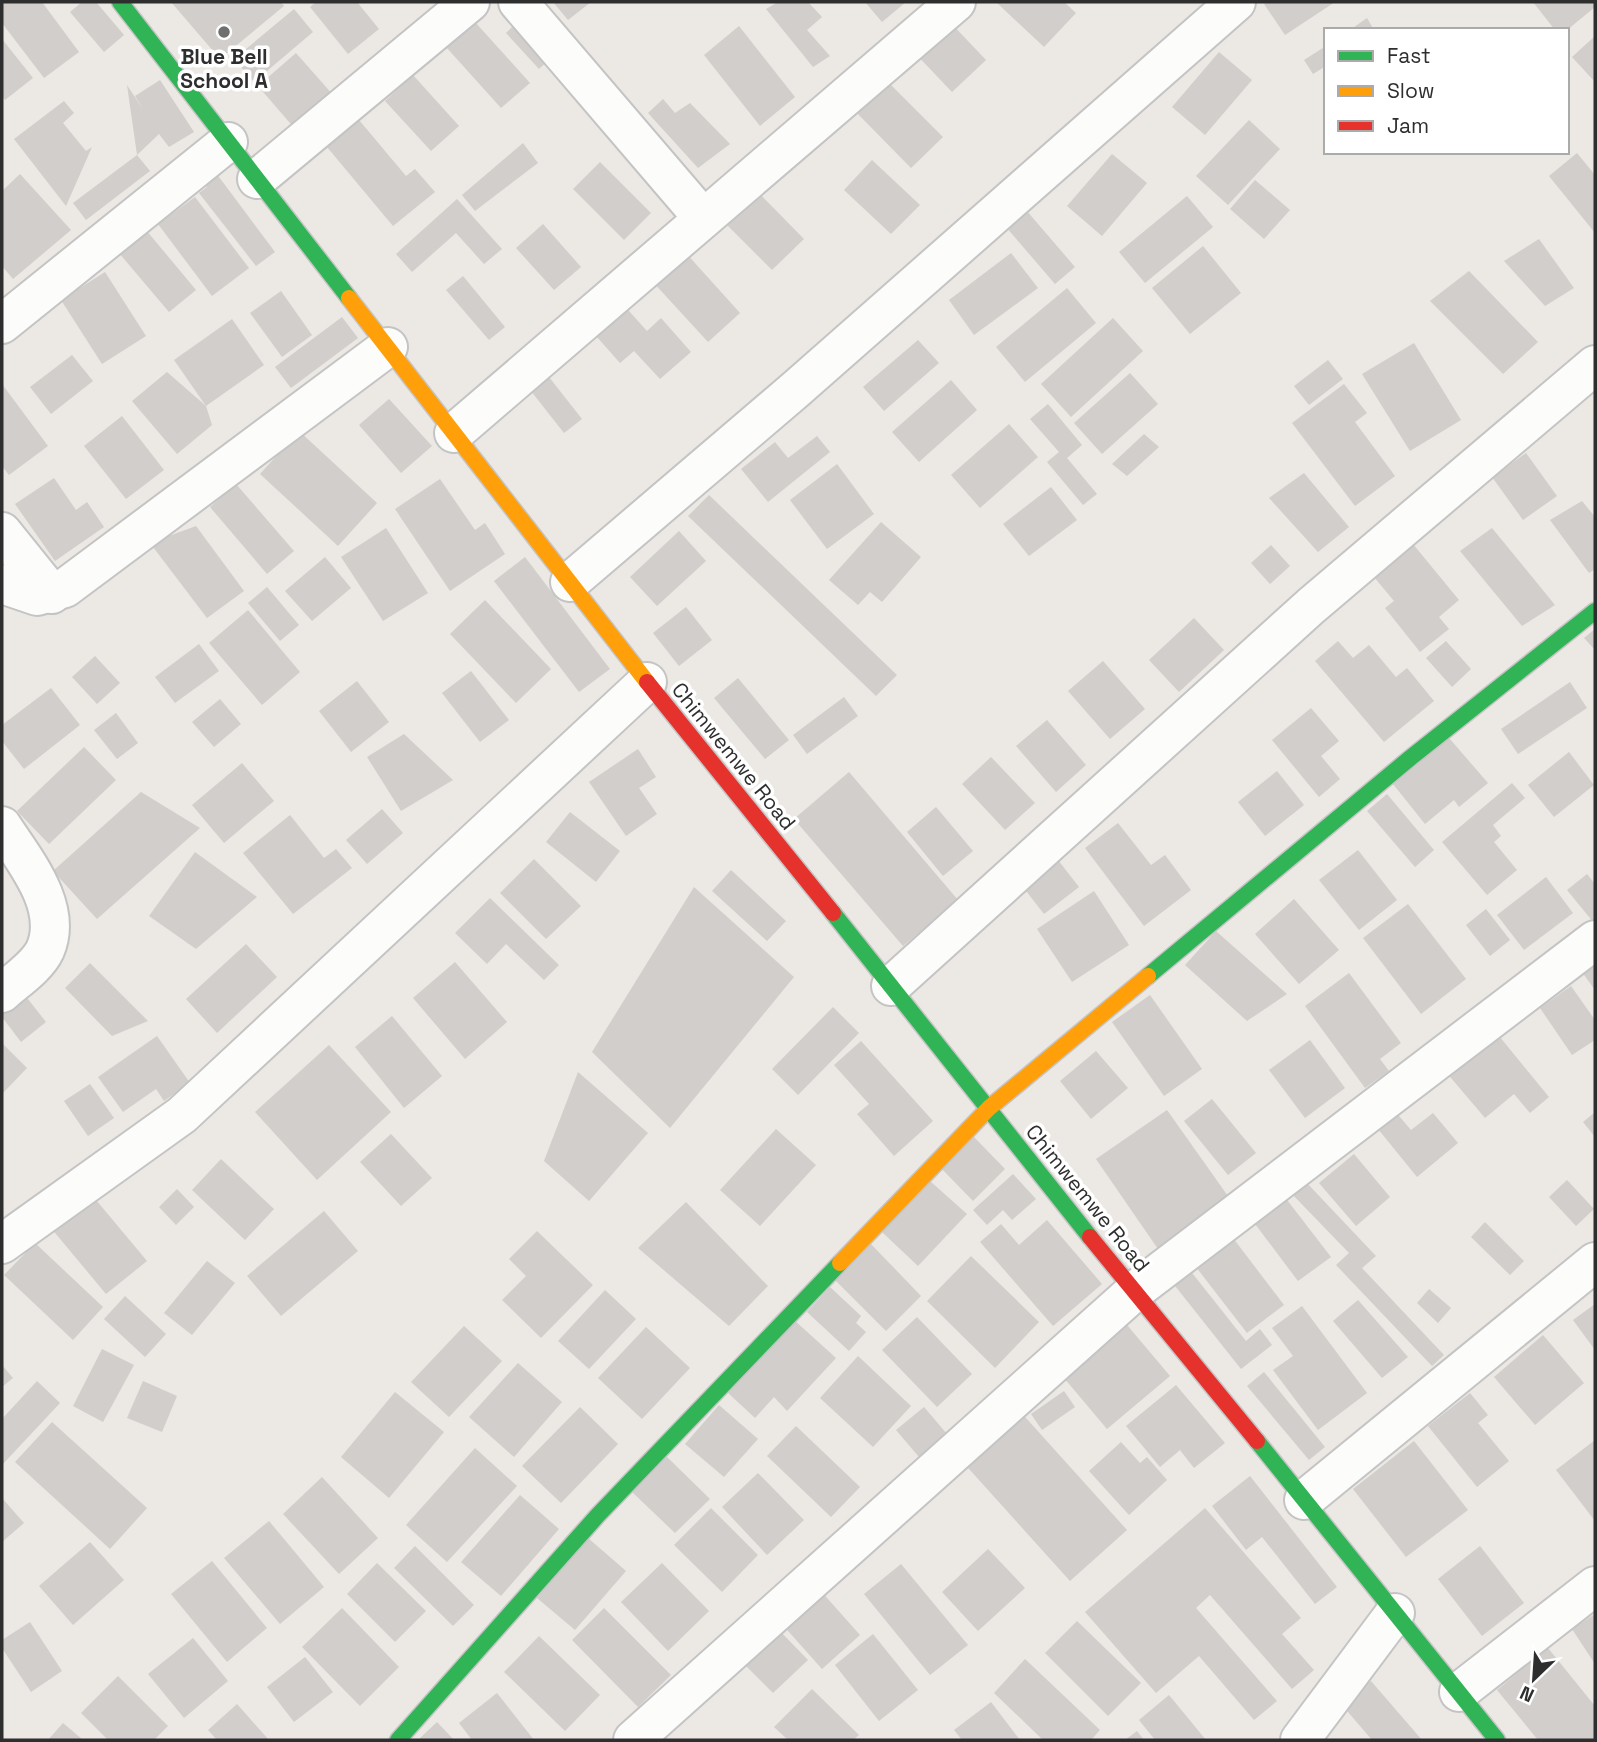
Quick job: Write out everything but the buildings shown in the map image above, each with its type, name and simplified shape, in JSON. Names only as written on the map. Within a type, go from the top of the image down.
[{"type":"main road","name":"Chimwemwe Road","points":[[120,2],[648,682],[989,1108],[1064,1207],[1136,1290],[1497,1740]]},
{"type":"main road","points":[[398,1740],[598,1515],[989,1108],[1409,759],[1595,611]]},
{"type":"street","points":[[257,179],[470,2]]},
{"type":"street","points":[[518,2],[703,218]]},
{"type":"street","points":[[454,433],[956,2]]},
{"type":"street","points":[[570,582],[806,381],[1236,2]]},
{"type":"street","points":[[2,324],[228,142]]},
{"type":"street","points":[[2,584],[37,596],[65,588],[388,347]]},
{"type":"street","points":[[891,986],[1311,606],[1595,365]]},
{"type":"street","points":[[2,532],[51,594]]},
{"type":"street","points":[[2,1244],[182,1115],[648,682]]},
{"type":"street","points":[[2,826],[38,884],[48,910],[50,933],[44,953],[2,993]]},
{"type":"street","points":[[632,1740],[1136,1290],[1595,940]]},
{"type":"street","points":[[1304,1500],[1595,1262]]},
{"type":"street","points":[[1458,1692],[1595,1586]]},
{"type":"street","points":[[1300,1740],[1395,1614]]},
{"type":"traffic: fast","points":[[120,2],[349,298]]},
{"type":"traffic: fast","points":[[1148,976],[1409,759],[1595,611]]},
{"type":"traffic: fast","points":[[833,913],[1090,1237]]},
{"type":"traffic: fast","points":[[398,1740],[598,1515],[840,1263]]},
{"type":"traffic: fast","points":[[1257,1441],[1497,1740]]},
{"type":"traffic: slow","points":[[349,298],[647,682]]},
{"type":"traffic: slow","points":[[840,1263],[989,1108],[1148,976]]},
{"type":"traffic: jam","points":[[647,682],[833,913]]},
{"type":"traffic: jam","points":[[1090,1237],[1257,1441]]},
{"type":"place","name":"Blue Bell School A","points":[[224,32]]}]
